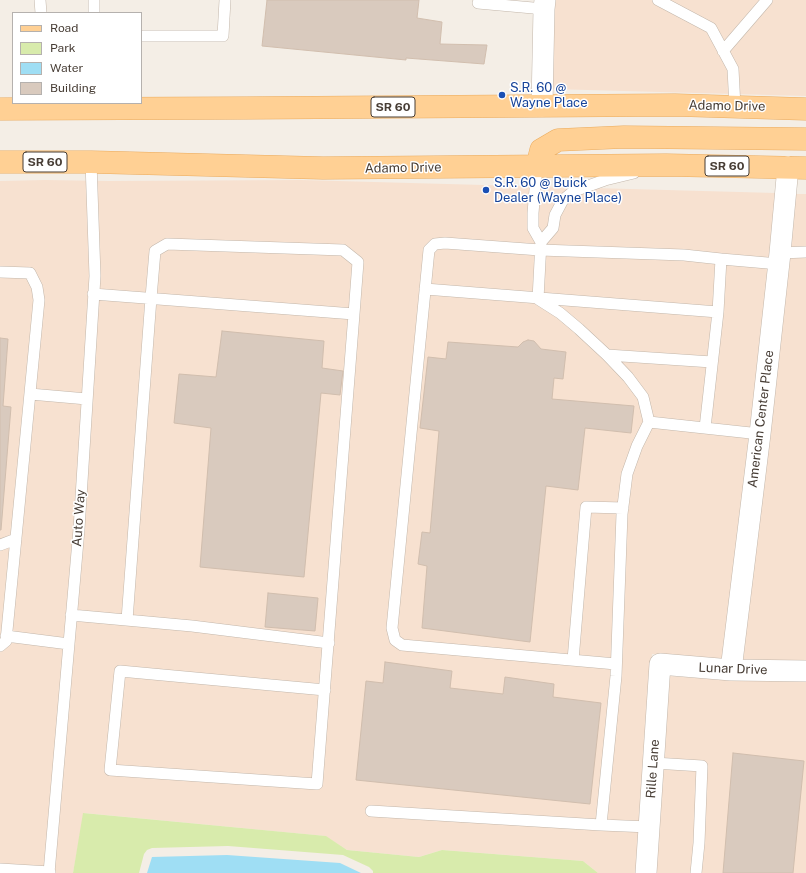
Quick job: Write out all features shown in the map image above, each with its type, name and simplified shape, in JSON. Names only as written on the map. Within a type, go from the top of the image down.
[{"type":"main road","name":"Adamo Drive","points":[[0,109],[92,105],[245,108],[676,105],[806,109]]},
{"type":"main road","points":[[537,166],[541,150],[558,140],[624,137],[806,139]]},
{"type":"main road","name":"Adamo Drive","points":[[0,162],[91,162],[323,168],[666,165],[797,168]]},
{"type":"street","points":[[542,106],[545,5]]},
{"type":"street","name":"American Center Place","points":[[731,670],[760,434],[779,259],[797,168]]},
{"type":"street","name":"Lunar Drive","points":[[660,664],[731,670],[806,671]]},
{"type":"street","name":"Rille Lane","points":[[646,873],[660,664]]},
{"type":"lane","points":[[40,0],[41,12]]},
{"type":"lane","points":[[94,0],[94,12]]},
{"type":"lane","points":[[143,36],[223,36],[225,0]]},
{"type":"lane","points":[[723,51],[767,0]]},
{"type":"lane","points":[[664,1],[711,28],[733,69],[735,107]]},
{"type":"lane","points":[[478,3],[545,5]]},
{"type":"lane","name":"Auto Way","points":[[49,872],[79,529],[87,399],[94,268],[91,162]]},
{"type":"lane","points":[[541,246],[553,228],[555,215],[563,200],[574,191],[605,180],[666,165]]},
{"type":"lane","points":[[537,166],[533,228],[541,246],[538,299]]},
{"type":"lane","points":[[616,664],[402,645],[394,640],[392,628],[429,250],[435,244],[445,243],[541,246],[721,259],[779,259],[806,252]]},
{"type":"lane","points":[[127,620],[155,251],[167,244],[343,250],[358,262],[329,643],[325,690],[317,784],[110,770],[120,671],[325,690]]},
{"type":"lane","points":[[705,428],[718,312],[721,259]]},
{"type":"lane","points":[[0,272],[30,273],[37,287],[39,300],[6,641],[0,646]]},
{"type":"lane","points":[[425,290],[718,312]]},
{"type":"lane","points":[[93,294],[354,314]]},
{"type":"lane","points":[[538,299],[560,313],[579,329],[628,377],[643,397],[649,422],[637,446],[627,474],[623,508],[615,684],[601,825]]},
{"type":"lane","points":[[607,355],[712,362]]},
{"type":"lane","points":[[30,394],[87,399]]},
{"type":"lane","points":[[649,422],[760,434]]},
{"type":"lane","points":[[574,660],[586,507],[623,508]]},
{"type":"lane","points":[[0,545],[16,539]]},
{"type":"lane","points":[[71,615],[192,626],[329,643]]},
{"type":"lane","points":[[6,636],[69,644]]},
{"type":"lane","points":[[654,763],[702,766],[699,844],[696,873]]},
{"type":"lane","points":[[371,811],[649,828]]},
{"type":"lane","points":[[0,869],[49,872]]},
{"type":"shaded area","points":[[555,0],[806,0],[806,96],[551,89]]},
{"type":"shaded area","points":[[301,180],[776,193],[771,252],[723,659],[652,654],[637,873],[598,873],[583,861],[442,850],[419,857],[347,850],[325,836],[84,813],[73,873],[0,873],[0,181]]},
{"type":"shaded area","points":[[795,194],[806,194],[806,660],[742,660]]},
{"type":"shaded area","points":[[669,676],[739,681],[806,681],[806,873],[655,873]]},
{"type":"green space","points":[[83,813],[326,836],[347,850],[419,857],[442,850],[583,861],[598,873],[373,873],[369,867],[343,855],[228,846],[152,848],[147,850],[144,854],[139,873],[73,873]]},
{"type":"water","points":[[227,855],[340,863],[361,873],[147,873],[152,857]]},
{"type":"building","points":[[267,0],[419,0],[417,18],[442,22],[440,44],[487,45],[484,64],[406,58],[406,60],[262,46]]},
{"type":"building","points":[[222,331],[324,341],[322,368],[343,371],[340,395],[321,393],[304,577],[200,567],[211,428],[174,423],[179,374],[216,377]]},
{"type":"building","points":[[0,338],[8,339],[3,406],[11,407],[1,530],[0,530]]},
{"type":"building","points":[[528,340],[534,341],[541,349],[566,352],[563,379],[554,378],[552,399],[634,406],[631,433],[585,428],[578,490],[546,486],[530,642],[422,628],[427,566],[418,564],[422,532],[430,533],[439,431],[420,428],[428,357],[446,359],[448,342],[518,347],[523,342]]},
{"type":"building","points":[[268,593],[318,598],[315,631],[265,627]]},
{"type":"building","points":[[385,662],[452,671],[450,688],[503,694],[505,677],[554,684],[553,697],[601,703],[590,804],[356,780],[366,681],[383,683]]},
{"type":"building","points":[[733,753],[804,761],[793,873],[723,873]]},
{"type":"place","name":"S.R. 60 @ Wayne Place","points":[[502,95]]},
{"type":"place","name":"S.R. 60 @ Buick Dealer (Wayne Place)","points":[[486,190]]}]
